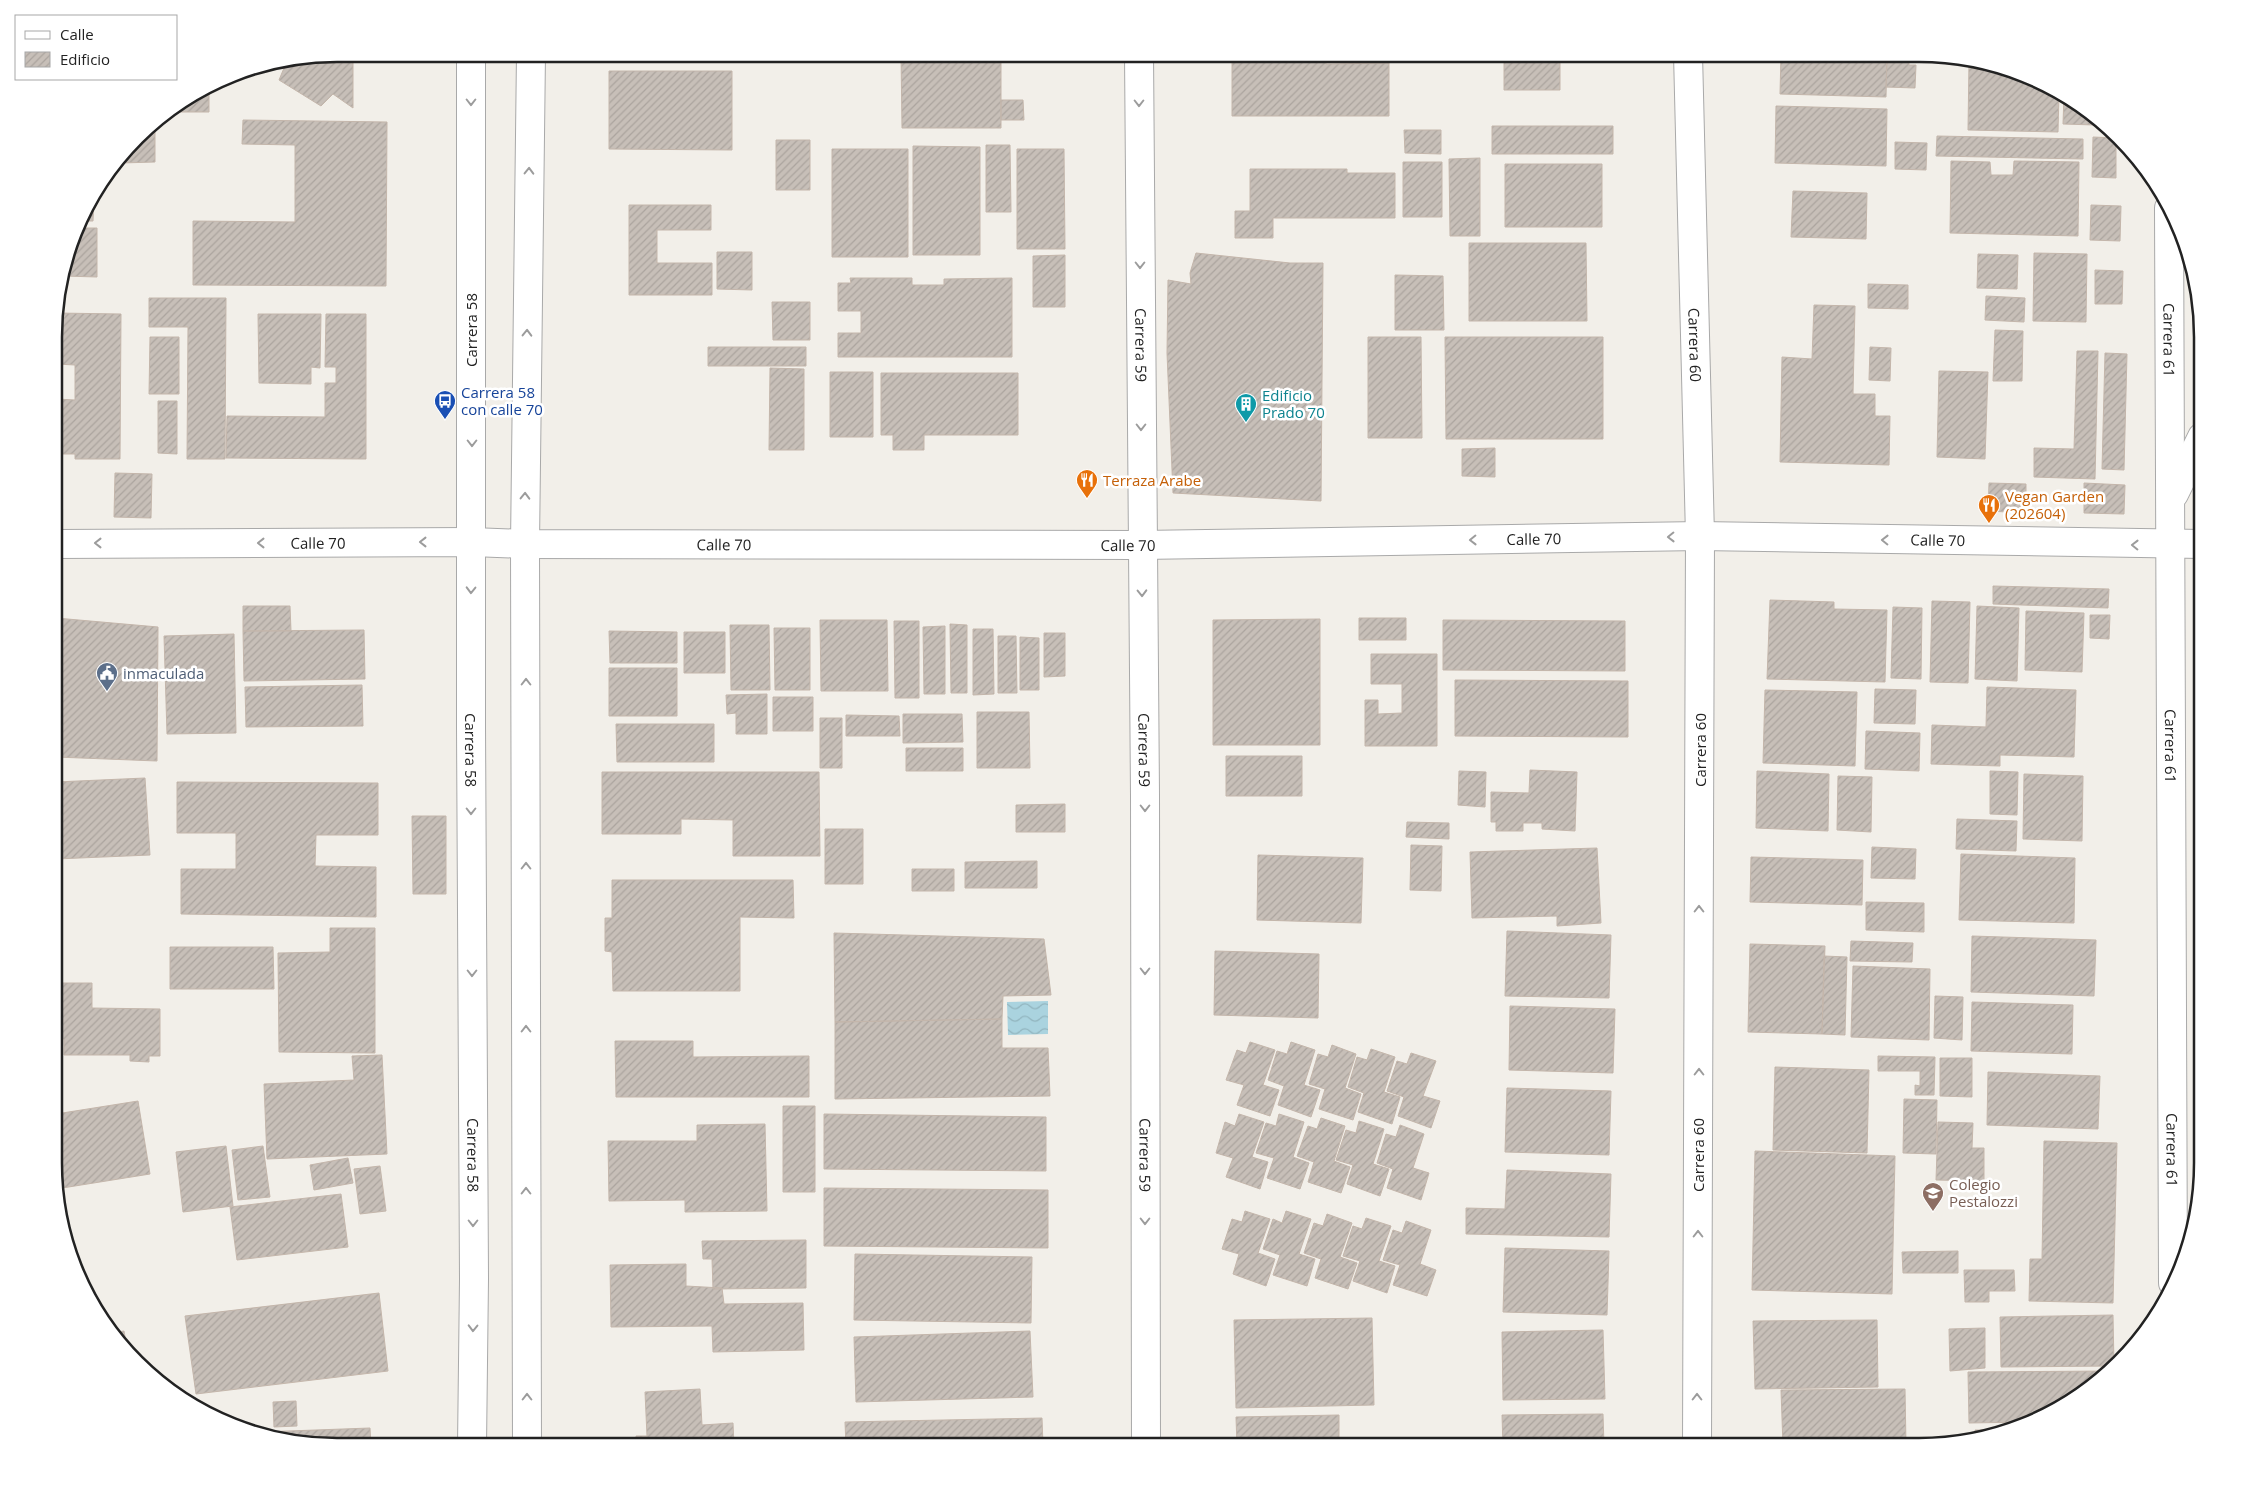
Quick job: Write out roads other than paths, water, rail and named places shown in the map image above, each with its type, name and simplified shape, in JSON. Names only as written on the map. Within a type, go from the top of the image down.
[{"type":"street","name":"Carrera 58","points":[[472,62],[471,747],[474,1279],[472,1438]]},
{"type":"street","points":[[527,1438],[524,544],[530,62]]},
{"type":"street","name":"Carrera 59","points":[[1138,62],[1141,545],[1145,795],[1146,1438]]},
{"type":"street","name":"Carrera 60","points":[[1688,62],[1700,536],[1697,1438]]},
{"type":"street","name":"Carrera 61","points":[[2169,224],[2172,1270]]},
{"type":"street","points":[[2171,500],[2194,453]]},
{"type":"street","name":"Calle 70","points":[[62,544],[472,542],[524,544],[1141,545],[1700,536],[2194,544]]},
{"type":"water","points":[[1048,1001],[1048,1034],[1008,1035],[1007,1002]]},
{"type":"place","name":"Carrera 58 con calle 70","points":[[445,420]]},
{"type":"place","name":"Edificio Prado 70","points":[[1246,423]]},
{"type":"place","name":"Terraza Arabe","points":[[1087,499]]},
{"type":"place","name":"Vegan Garden (202604)","points":[[1989,524]]},
{"type":"place","name":"inmaculada","points":[[107,692]]},
{"type":"place","name":"Colegio Pestalozzi","points":[[1933,1212]]}]
